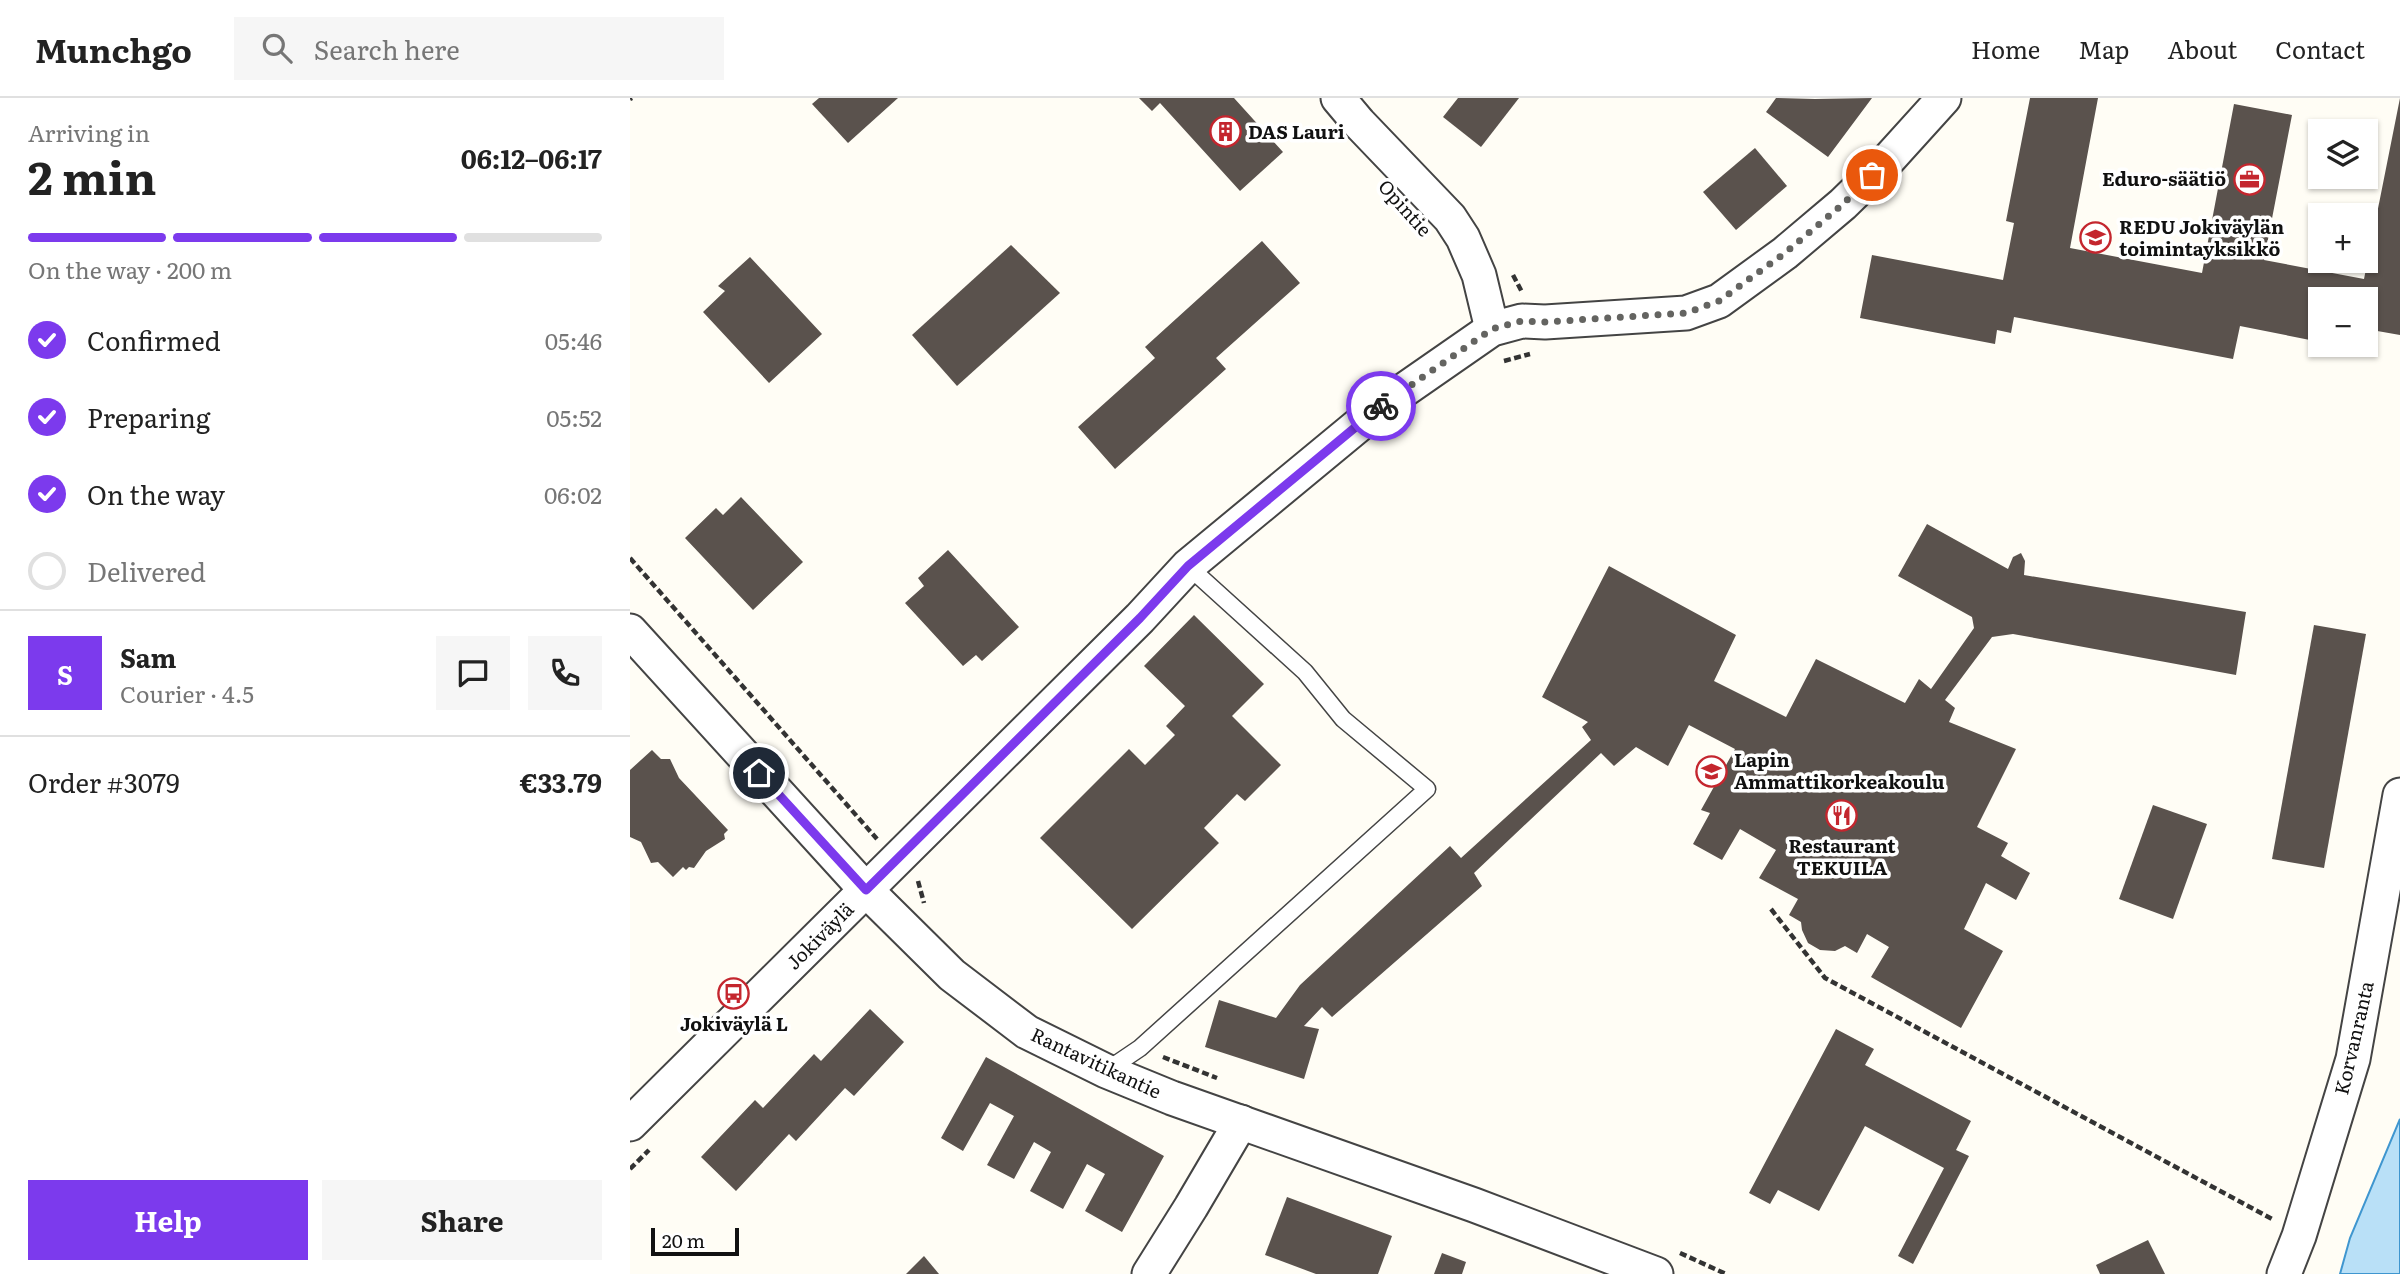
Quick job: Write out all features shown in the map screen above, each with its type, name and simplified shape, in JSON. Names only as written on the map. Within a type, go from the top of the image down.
[{"type":"street","name":"Opintie","points":[[1338,98],[1450,218],[1463,238],[1479,275],[1492,329]]},
{"type":"street","name":"Jokiväylä","points":[[630,1124],[1140,618],[1188,566],[1384,404],[1492,329],[1522,321],[1545,322],[1686,313],[1719,301],[1785,253],[1843,204],[1944,98]]},
{"type":"street","name":"Rantavitikantie","points":[[630,631],[866,890],[953,975],[1027,1032],[1106,1071],[1172,1098],[1474,1205],[1656,1274]]},
{"type":"street","name":"Korvanranta","points":[[2284,1274],[2299,1236],[2353,1059],[2400,795]]},
{"type":"street","points":[[1149,1274],[1241,1122]]},
{"type":"lane","points":[[1106,1071],[1140,1048],[1427,789],[1343,719],[1305,672],[1188,566]]},
{"type":"path","points":[[1503,361],[1537,353]]},
{"type":"path","points":[[630,558],[864,827]]},
{"type":"path","points":[[918,880],[924,904]]},
{"type":"path","points":[[1771,909],[1825,978],[2273,1219],[2299,1236]]},
{"type":"path","name":"Rantavitikantie","points":[[1140,1048],[1227,1082]]},
{"type":"water","points":[[2400,1119],[2400,1274],[2340,1274],[2350,1238]]},
{"type":"building","points":[[819,98],[898,98],[848,143],[812,104]]},
{"type":"building","name":"DAS Lauri","points":[[1139,98],[1234,98],[1283,152],[1240,191],[1160,103],[1152,111]]},
{"type":"building","points":[[1458,98],[1519,98],[1481,147],[1443,117]]},
{"type":"building","points":[[1776,98],[1872,98],[1828,157],[1766,112]]},
{"type":"building","points":[[2030,98],[2098,98],[2070,248],[2202,273],[2234,104],[2292,115],[2264,260],[2308,268],[2308,273],[2332,273],[2364,279],[2365,273],[2378,273],[2378,209],[2400,98],[2400,335],[2378,331],[2378,287],[2308,287],[2308,340],[2240,326],[2233,359],[2014,317],[2011,333],[1997,330],[1995,344],[1860,318],[1872,255],[2003,280],[2014,223],[2006,221]]},
{"type":"building","points":[[1755,148],[1787,186],[1736,230],[1703,192]]},
{"type":"building","points":[[1262,241],[1300,283],[1216,358],[1226,369],[1115,469],[1078,427],[1155,358],[1145,347]]},
{"type":"building","points":[[1011,245],[1060,293],[957,386],[912,335]]},
{"type":"building","points":[[750,257],[822,334],[769,383],[703,312],[725,291],[718,286]]},
{"type":"building","points":[[741,497],[803,562],[753,610],[685,538],[716,508],[723,515]]},
{"type":"building","points":[[1927,524],[2008,569],[2013,557],[2021,553],[2025,561],[2024,575],[2246,612],[2236,675],[2013,634],[1992,637],[1945,700],[1955,708],[1949,722],[2016,749],[1977,827],[2008,843],[2001,856],[2030,873],[2016,900],[1986,883],[1964,929],[2003,951],[1961,1028],[1871,977],[1889,947],[1867,934],[1857,953],[1845,946],[1835,951],[1820,950],[1808,943],[1801,922],[1789,915],[1798,899],[1759,878],[1776,850],[1740,829],[1722,860],[1693,844],[1710,813],[1701,810],[1735,749],[1689,725],[1668,766],[1636,747],[1614,766],[1601,753],[1474,873],[1482,886],[1332,1017],[1322,1007],[1304,1026],[1319,1029],[1304,1079],[1205,1047],[1219,1000],[1276,1018],[1300,985],[1450,846],[1461,858],[1591,740],[1582,727],[1588,722],[1542,697],[1609,566],[1736,635],[1714,681],[1786,717],[1816,659],[1905,703],[1919,679],[1931,689],[1974,628],[1972,617],[1898,576]]},
{"type":"building","points":[[948,550],[1019,627],[982,661],[976,655],[963,666],[905,603],[924,586],[918,578]]},
{"type":"building","points":[[1194,615],[1264,684],[1232,716],[1281,765],[1245,801],[1237,794],[1204,828],[1219,843],[1132,929],[1040,838],[1129,749],[1145,765],[1175,735],[1166,726],[1185,706],[1144,666]]},
{"type":"building","points":[[2314,625],[2366,634],[2324,868],[2272,859]]},
{"type":"building","points":[[652,750],[661,759],[670,759],[679,778],[728,830],[724,834],[725,839],[706,851],[694,868],[689,867],[686,870],[683,867],[673,877],[658,862],[651,863],[641,842],[630,837],[630,770]]},
{"type":"building","points":[[2153,805],[2207,824],[2173,919],[2119,899]]},
{"type":"building","points":[[870,1009],[904,1042],[854,1096],[845,1088],[796,1141],[789,1134],[736,1191],[701,1157],[755,1100],[763,1108],[814,1054],[821,1061]]},
{"type":"building","points":[[1836,1029],[1874,1049],[1865,1065],[1971,1121],[1956,1150],[1969,1156],[1913,1264],[1898,1256],[1944,1168],[1865,1126],[1819,1211],[1778,1190],[1770,1204],[1749,1193]]},
{"type":"building","points":[[986,1057],[1164,1156],[1122,1232],[1085,1211],[1105,1174],[1087,1164],[1063,1209],[1030,1191],[1051,1152],[1034,1142],[1014,1179],[987,1165],[1014,1116],[990,1103],[963,1151],[941,1138]]},
{"type":"building","points":[[1287,1197],[1392,1236],[1378,1274],[1316,1274],[1265,1255]]},
{"type":"building","points":[[2148,1240],[2165,1274],[2100,1274],[2096,1265]]},
{"type":"building","points":[[1442,1253],[1466,1262],[1462,1274],[1434,1274]]},
{"type":"building","points":[[924,1256],[939,1274],[906,1274]]},
{"type":"way so far","points":[[1381,406],[1462,348],[1492,329],[1506,324],[1686,313],[1719,301],[1785,253],[1843,204],[1872,175]]},
{"type":"place","name":"DAS Lauri","points":[[1225,132]]},
{"type":"place","name":"Eduro-säätiö","points":[[2249,179]]},
{"type":"place","name":"REDU Jokiväylän toimintayksikkö","points":[[2096,238]]},
{"type":"place","name":"Lapin Ammattikorkeakoulu","points":[[1711,771]]},
{"type":"place","name":"Restaurant TEKUILA","points":[[1842,815]]},
{"type":"place","name":"Jokiväylä L","points":[[734,993]]},
{"type":"route","points":[[759,773],[866,890],[1140,618],[1188,566],[1381,406]]}]
